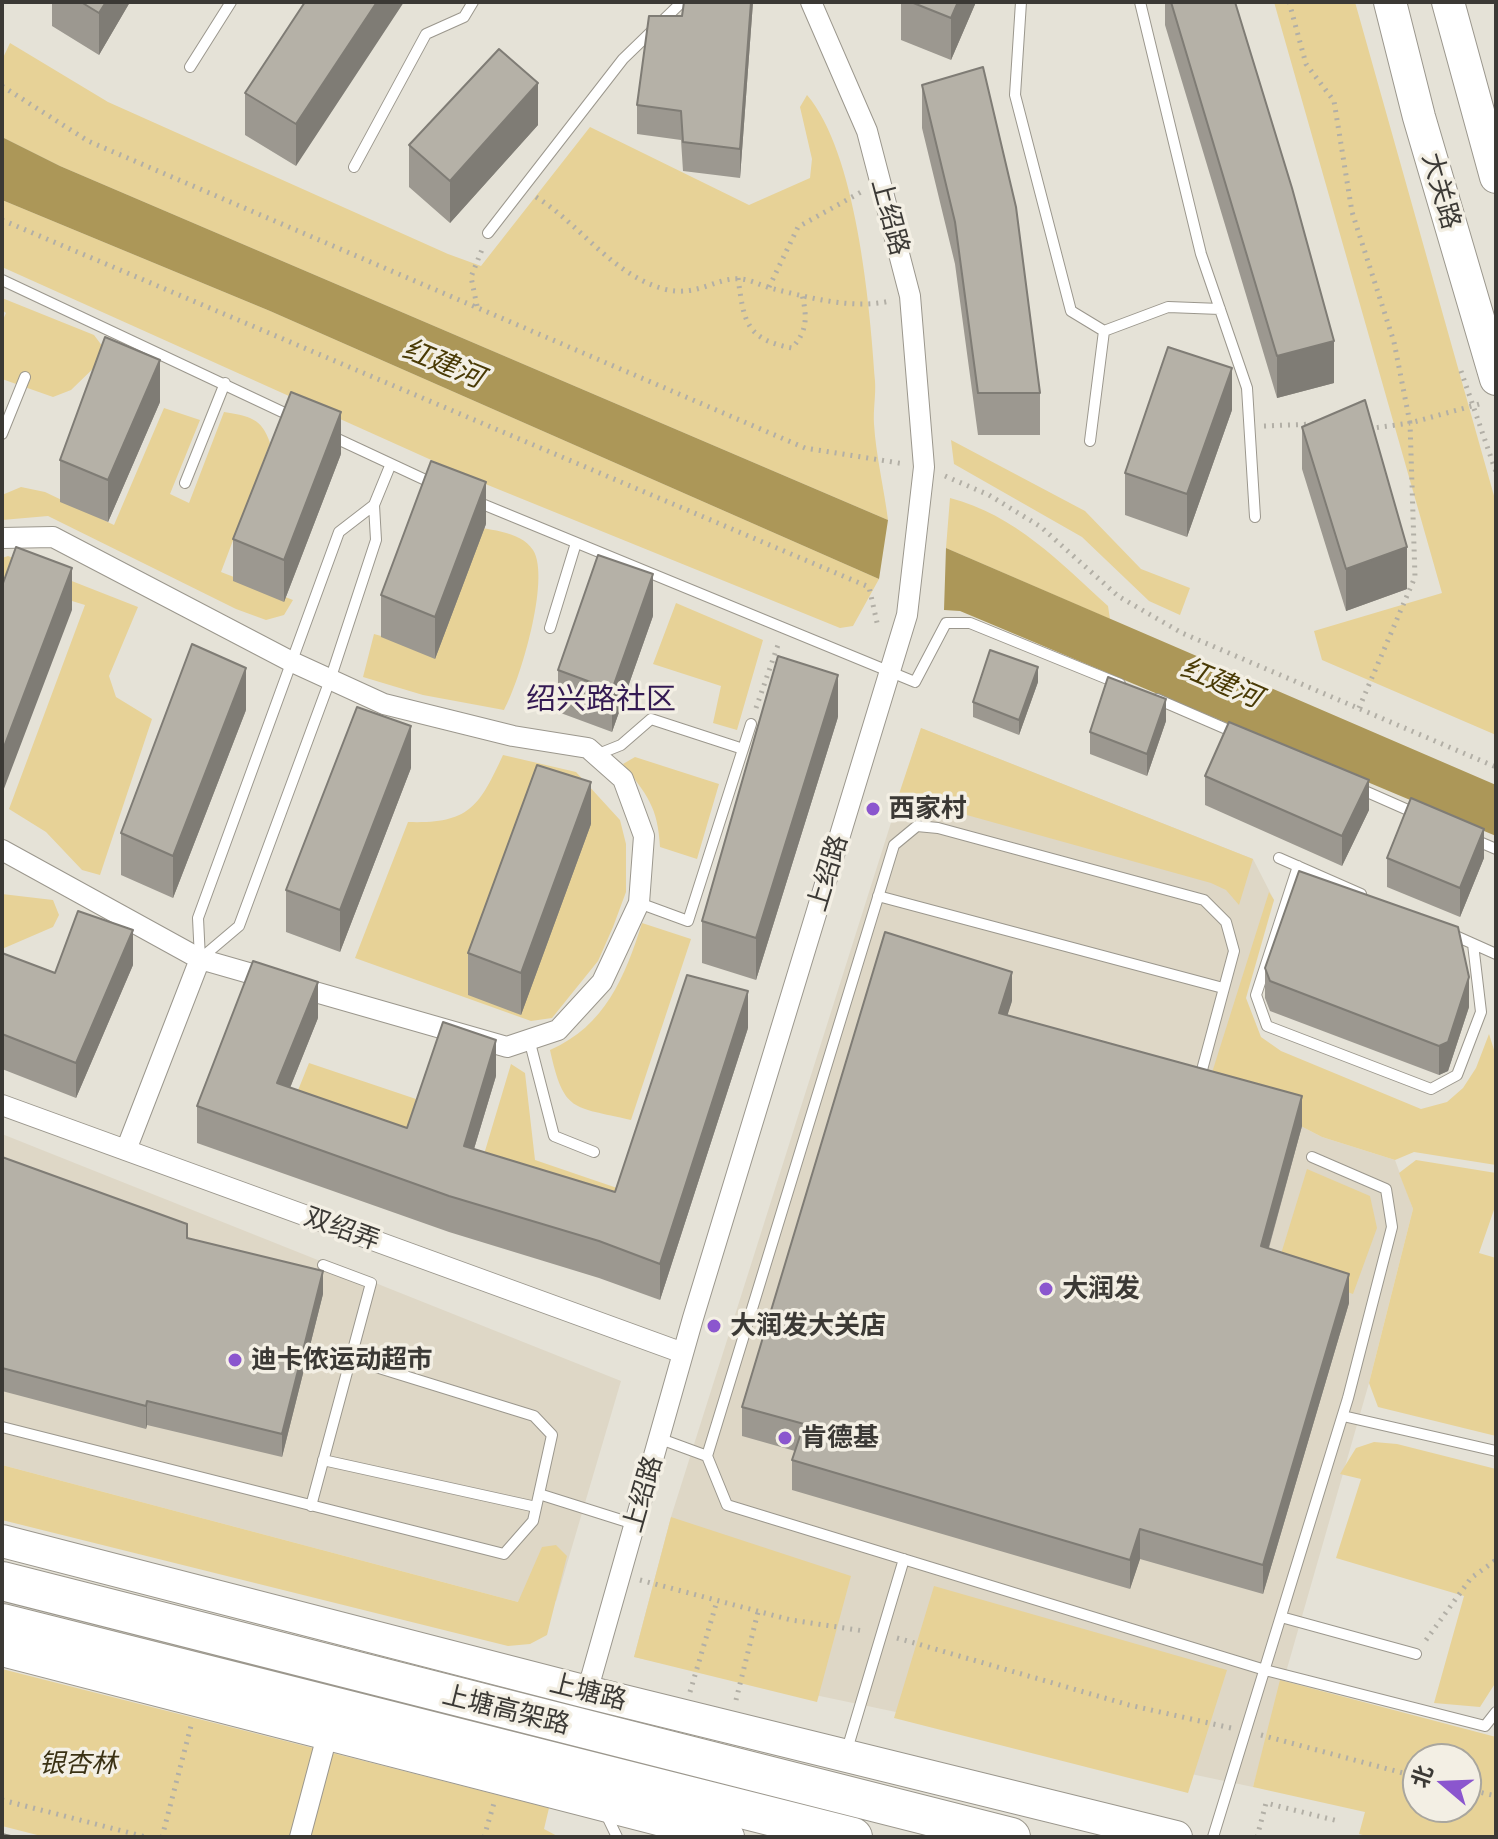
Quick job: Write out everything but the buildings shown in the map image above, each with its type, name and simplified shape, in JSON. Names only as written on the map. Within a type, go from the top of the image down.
[{"type":"highway","name":"上塘高架路","points":[[2,1581],[1011,1837]]},
{"type":"highway","name":"上塘高架路","points":[[2,1623],[853,1837]]},
{"type":"main road","name":"大关路","points":[[1390,2],[1419,117],[1496,379]]},
{"type":"main road","points":[[1448,2],[1488,119],[1496,177]]},
{"type":"main road","name":"上塘路","points":[[2,1541],[587,1692],[1176,1837]]},
{"type":"main road","points":[[2,1650],[728,1837]]},
{"type":"street","name":"上绍路","points":[[587,1692],[683,1353],[907,615],[924,467],[910,296],[867,131],[811,2]]},
{"type":"street","points":[[2,538],[53,537],[290,661],[384,704],[513,736],[588,748],[623,779],[644,836],[639,903],[602,982],[558,1030],[507,1047],[200,959],[2,850]]},
{"type":"street","points":[[126,1150],[200,959]]},
{"type":"street","name":"双绍弄","points":[[2,1105],[683,1353]]},
{"type":"street","points":[[300,1837],[328,1732]]},
{"type":"lane","points":[[190,67],[231,2]]},
{"type":"lane","points":[[354,167],[426,34],[464,17],[473,2]]},
{"type":"lane","points":[[488,233],[623,59],[682,2]]},
{"type":"lane","points":[[1021,2],[1015,95],[1071,311],[1104,331]]},
{"type":"lane","points":[[1140,2],[1201,254],[1247,388],[1255,517]]},
{"type":"lane","points":[[2,280],[305,423]]},
{"type":"lane","points":[[1104,331],[1168,307],[1220,309]]},
{"type":"lane","points":[[1090,441],[1104,331]]},
{"type":"lane","points":[[2,434],[25,377]]},
{"type":"lane","points":[[185,483],[225,383]]},
{"type":"lane","points":[[319,430],[390,466],[447,490]]},
{"type":"lane","points":[[200,959],[239,926],[330,680],[376,540],[374,505],[390,466]]},
{"type":"lane","points":[[462,496],[889,674],[915,682],[946,623],[970,623],[1252,741]]},
{"type":"lane","points":[[200,959],[198,918],[339,532],[374,505]]},
{"type":"lane","points":[[550,628],[576,543]]},
{"type":"lane","points":[[596,755],[621,745],[651,719],[743,749]]},
{"type":"lane","points":[[639,903],[688,921],[751,724]]},
{"type":"lane","points":[[1352,785],[1424,817]]},
{"type":"lane","points":[[1199,1081],[1234,951],[1226,922],[1204,900],[967,836],[917,826],[894,845],[707,1456],[727,1505],[1265,1670],[1485,1726],[1496,1712]]},
{"type":"lane","points":[[1467,837],[1496,849]]},
{"type":"lane","points":[[1279,858],[1379,902]]},
{"type":"lane","points":[[1298,866],[1256,995],[1267,1026],[1431,1089],[1457,1075],[1481,1012],[1473,944]]},
{"type":"lane","points":[[878,896],[1223,988]]},
{"type":"lane","points":[[1433,926],[1496,954]]},
{"type":"lane","points":[[529,1039],[554,1136],[594,1152]]},
{"type":"lane","points":[[1213,1837],[1343,1416],[1392,1227],[1386,1189],[1312,1157]]},
{"type":"lane","points":[[311,1506],[371,1283],[323,1265]]},
{"type":"lane","points":[[2,1427],[504,1554],[533,1521],[552,1435],[534,1416],[350,1359]]},
{"type":"lane","points":[[1343,1416],[1496,1451]]},
{"type":"lane","points":[[658,1438],[707,1456]]},
{"type":"lane","points":[[323,1460],[536,1507]]},
{"type":"lane","points":[[539,1494],[634,1524]]},
{"type":"lane","points":[[846,1755],[904,1559]]},
{"type":"lane","points":[[1281,1617],[1416,1654]]},
{"type":"lane","points":[[601,1803],[617,1837]]},
{"type":"path","points":[[1289,2],[1306,64],[1334,101],[1352,212],[1394,342],[1410,423],[1415,577],[1359,708]]},
{"type":"path","points":[[2,86],[88,141],[805,448],[924,467],[989,495],[1041,527],[1118,596],[1182,633],[1496,767]]},
{"type":"path","points":[[769,287],[798,227],[880,181]]},
{"type":"path","points":[[522,189],[555,208],[592,244],[632,274],[664,289],[696,292],[738,278],[867,306],[910,296]]},
{"type":"path","points":[[2,220],[869,587],[889,674]]},
{"type":"path","points":[[477,307],[471,277],[488,233]]},
{"type":"path","points":[[738,278],[743,315],[755,335],[771,344],[792,348],[805,334],[806,314],[802,294]]},
{"type":"path","points":[[1363,429],[1410,423],[1496,399]]},
{"type":"path","points":[[1249,426],[1325,426]]},
{"type":"path","points":[[751,724],[783,630]]},
{"type":"path","points":[[1416,1654],[1471,1578],[1496,1560]]},
{"type":"path","points":[[620,1575],[758,1612],[882,1633],[1129,1705],[1246,1731],[1402,1773]]},
{"type":"path","points":[[684,1715],[717,1601]]},
{"type":"path","points":[[730,1727],[758,1612]]},
{"type":"path","points":[[162,1837],[198,1699]]},
{"type":"path","points":[[2,1800],[146,1837]]},
{"type":"path","points":[[1257,1837],[1266,1803],[1338,1821]]},
{"type":"shaded area","points":[[921,728],[1253,859],[1274,900],[1210,1079],[1322,1137],[1395,1160],[1413,1209],[1369,1383],[1253,1787],[634,1657],[671,1517]]},
{"type":"shaded area","points":[[2,1134],[621,1381],[556,1601],[518,1602],[2,1465]]},
{"type":"green space","points":[[1274,2],[1355,2],[1496,503],[1496,735],[1322,660],[1314,631],[1442,593]]},
{"type":"green space","points":[[10,43],[108,102],[481,266],[590,127],[749,205],[810,178],[812,159],[800,107],[807,95],[824,120],[838,153],[858,230],[873,349],[875,436],[888,520],[60,166],[2,137],[2,60]]},
{"type":"green space","points":[[2,200],[270,311],[879,579],[853,626],[840,628],[478,481],[2,267]]},
{"type":"green space","points":[[2,298],[94,335],[103,347],[102,360],[71,390],[53,397],[2,379],[2,322],[6,313],[2,310]]},
{"type":"green space","points":[[164,408],[200,420],[170,494],[189,503],[224,412],[241,415],[263,428],[270,443],[221,572],[293,600],[284,615],[266,620],[236,609],[48,516],[2,520],[2,495],[21,487],[45,492],[114,525]]},
{"type":"green space","points":[[951,440],[1085,511],[1141,569],[1190,588],[1180,615],[1149,601],[1082,537],[954,464]]},
{"type":"green space","points":[[950,498],[995,516],[1035,542],[1108,606],[1110,619],[946,548]]},
{"type":"green space","points":[[464,526],[520,538],[533,550],[538,564],[531,630],[518,677],[504,710],[423,695],[363,677],[374,634],[392,639]]},
{"type":"green space","points":[[8,556],[138,607],[109,676],[116,697],[152,719],[100,875],[82,870],[46,832],[9,809],[85,605],[7,581],[2,594],[2,558]]},
{"type":"green space","points":[[676,603],[763,640],[737,730],[713,723],[721,686],[653,664]]},
{"type":"green space","points":[[921,728],[1253,859],[1239,905],[1226,890],[1211,883],[938,807],[918,803],[892,815]]},
{"type":"green space","points":[[503,755],[576,772],[620,820],[626,844],[626,892],[613,927],[598,961],[552,1018],[531,1021],[355,958],[408,822],[445,820],[469,809],[487,788]]},
{"type":"green space","points":[[635,757],[719,784],[697,859],[660,847],[657,822],[650,802],[623,764]]},
{"type":"green space","points":[[1269,892],[1274,900],[1246,998],[1261,1037],[1281,1051],[1421,1109],[1447,1102],[1463,1088],[1476,1068],[1489,1034],[1496,1056],[1496,1165],[1414,1152],[1395,1160],[1322,1137],[1210,1079]]},
{"type":"green space","points":[[2,894],[53,900],[59,915],[53,927],[2,949]]},
{"type":"green space","points":[[642,923],[691,939],[631,1120],[595,1112],[574,1103],[560,1086],[550,1050],[569,1040],[599,1014],[620,981]]},
{"type":"green space","points":[[309,1063],[416,1099],[400,1152],[288,1115]]},
{"type":"green space","points":[[511,1064],[525,1073],[535,1160],[617,1188],[608,1215],[479,1171]]},
{"type":"green space","points":[[1416,1160],[1496,1173],[1496,1204],[1479,1253],[1496,1258],[1496,1436],[1378,1407],[1369,1383],[1413,1209],[1399,1173]]},
{"type":"green space","points":[[1307,1169],[1370,1196],[1377,1228],[1353,1294],[1277,1267]]},
{"type":"green space","points":[[1374,1442],[1397,1444],[1496,1469],[1496,1682],[1480,1707],[1434,1703],[1464,1596],[1336,1558],[1361,1479],[1340,1474],[1356,1448]]},
{"type":"green space","points":[[2,1465],[518,1602],[542,1547],[556,1545],[567,1556],[547,1635],[530,1644],[508,1646],[2,1520]]},
{"type":"green space","points":[[671,1517],[851,1576],[817,1702],[634,1657]]},
{"type":"green space","points":[[934,1586],[1227,1670],[1188,1793],[894,1718]]},
{"type":"green space","name":"银杏林","points":[[2,1669],[549,1808],[544,1829],[559,1837],[45,1837],[2,1826]]},
{"type":"green space","points":[[1280,1680],[1496,1737],[1496,1837],[1370,1837],[1359,1834],[1365,1812],[1253,1787]]},
{"type":"water","name":"红建河","points":[[2,137],[60,166],[888,520],[879,579],[270,311],[2,200]]},
{"type":"water","name":"红建河","points":[[946,548],[1496,785],[1496,836],[960,611],[944,610]]},
{"type":"place","name":"西家村","points":[[873,809]]},
{"type":"place","name":"大润发","points":[[1046,1289]]},
{"type":"place","name":"大润发大关店","points":[[714,1326]]},
{"type":"place","name":"迪卡侬运动超市","points":[[235,1360]]},
{"type":"place","name":"肯德基","points":[[785,1438]]},
{"type":"district","name":"绍兴路社区","points":[[601,700]]}]
